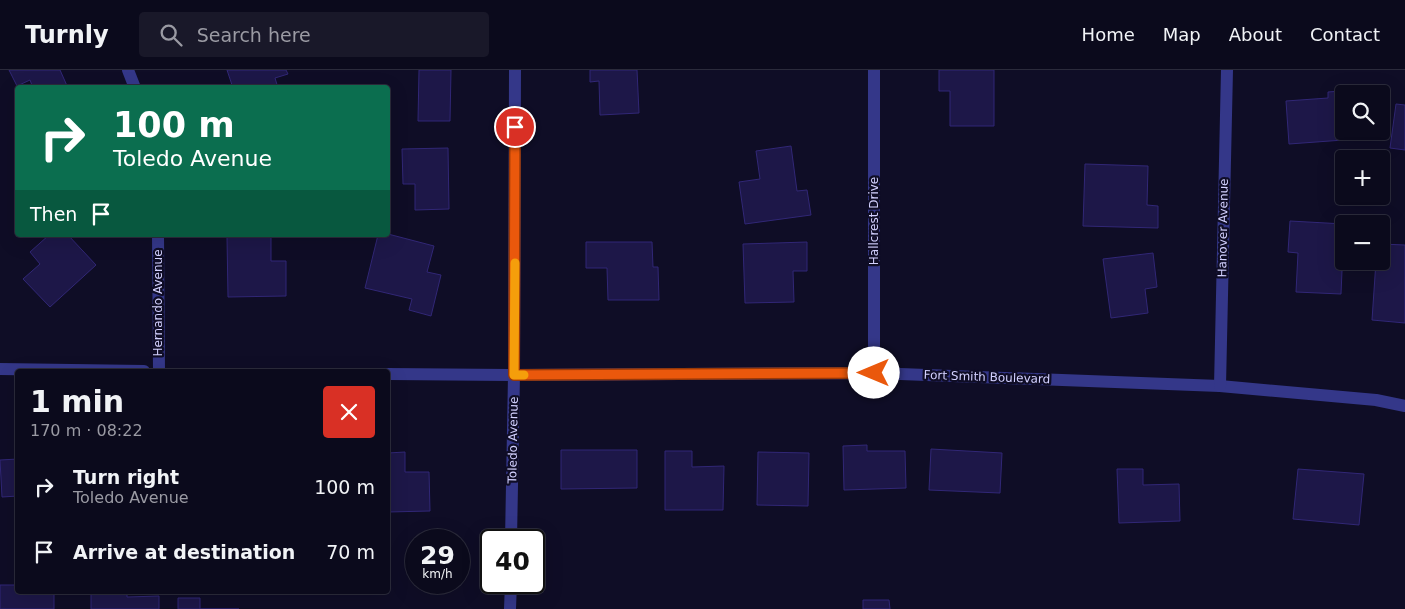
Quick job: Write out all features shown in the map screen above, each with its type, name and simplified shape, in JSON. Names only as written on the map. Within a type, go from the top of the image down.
[{"type":"street","points":[[128,70],[134,85]]},
{"type":"street","name":"Toledo Avenue","points":[[512,529],[515,70]]},
{"type":"street","name":"Hallcrest Drive","points":[[874,70],[874,373]]},
{"type":"street","name":"Hanover Avenue","points":[[1220,386],[1226,70]]},
{"type":"street","name":"Hernando Avenue","points":[[158,237],[158,369]]},
{"type":"street","points":[[0,369],[15,369]]},
{"type":"street","name":"Fort Smith Boulevard","points":[[390,374],[874,373],[1220,386],[1376,400],[1405,406]]},
{"type":"street","points":[[510,609],[511,594]]},
{"type":"building","points":[[9,70],[60,70],[67,85],[32,85],[30,80],[16,85]]},
{"type":"building","points":[[227,70],[286,70],[288,74],[275,78],[277,85],[232,85]]},
{"type":"building","points":[[419,70],[451,70],[450,121],[418,121]]},
{"type":"building","points":[[590,70],[637,70],[639,113],[600,115],[599,81],[590,82]]},
{"type":"building","points":[[939,70],[994,70],[994,126],[950,126],[950,91],[939,91]]},
{"type":"building","points":[[1335,91],[1335,140],[1343,140],[1289,144],[1286,101],[1328,98],[1328,92]]},
{"type":"building","points":[[1396,104],[1405,105],[1405,150],[1390,148]]},
{"type":"building","points":[[791,146],[797,191],[807,190],[811,215],[745,224],[739,182],[760,179],[756,151]]},
{"type":"building","points":[[448,148],[449,209],[415,210],[415,184],[403,184],[402,149]]},
{"type":"building","points":[[1085,164],[1148,166],[1147,205],[1158,206],[1158,228],[1083,226]]},
{"type":"building","points":[[1290,221],[1335,224],[1335,270],[1342,270],[1341,294],[1296,292],[1298,253],[1288,252]]},
{"type":"building","points":[[390,235],[434,246],[427,272],[441,275],[431,316],[409,310],[412,299],[365,288],[378,237],[390,237]]},
{"type":"building","points":[[47,237],[70,237],[96,265],[50,307],[23,279],[40,264],[30,252]]},
{"type":"building","points":[[227,237],[271,237],[271,261],[286,261],[286,296],[228,297]]},
{"type":"building","points":[[586,242],[652,242],[653,267],[658,267],[659,300],[608,300],[607,268],[586,268]]},
{"type":"building","points":[[807,242],[807,271],[793,271],[794,302],[745,303],[743,244]]},
{"type":"building","points":[[1390,244],[1405,245],[1405,323],[1372,320],[1375,270],[1390,270]]},
{"type":"building","points":[[1153,253],[1157,287],[1145,289],[1148,313],[1111,318],[1103,259]]},
{"type":"building","points":[[867,445],[867,451],[905,451],[906,488],[844,490],[843,446]]},
{"type":"building","points":[[931,449],[1002,453],[1000,493],[929,490]]},
{"type":"building","points":[[561,450],[637,450],[637,488],[561,489]]},
{"type":"building","points":[[665,451],[692,451],[692,467],[724,466],[723,510],[665,510]]},
{"type":"building","points":[[405,452],[405,472],[429,472],[430,511],[390,512],[390,453]]},
{"type":"building","points":[[758,452],[809,453],[808,506],[757,505]]},
{"type":"building","points":[[15,459],[15,496],[2,497],[0,460]]},
{"type":"building","points":[[1117,469],[1143,469],[1143,485],[1179,484],[1180,521],[1119,523]]},
{"type":"building","points":[[1298,469],[1364,474],[1359,525],[1293,519]]},
{"type":"building","points":[[0,585],[15,585],[15,594],[54,594],[54,609],[0,609]]},
{"type":"building","points":[[91,594],[127,594],[127,597],[159,596],[159,609],[91,609]]},
{"type":"building","points":[[178,598],[200,598],[200,609],[178,609]]},
{"type":"building","points":[[863,600],[889,600],[890,609],[863,609]]},
{"type":"slow traffic","points":[[515,263],[514,375],[524,375]]},
{"type":"route","points":[[515,127],[514,375],[874,373]]}]
